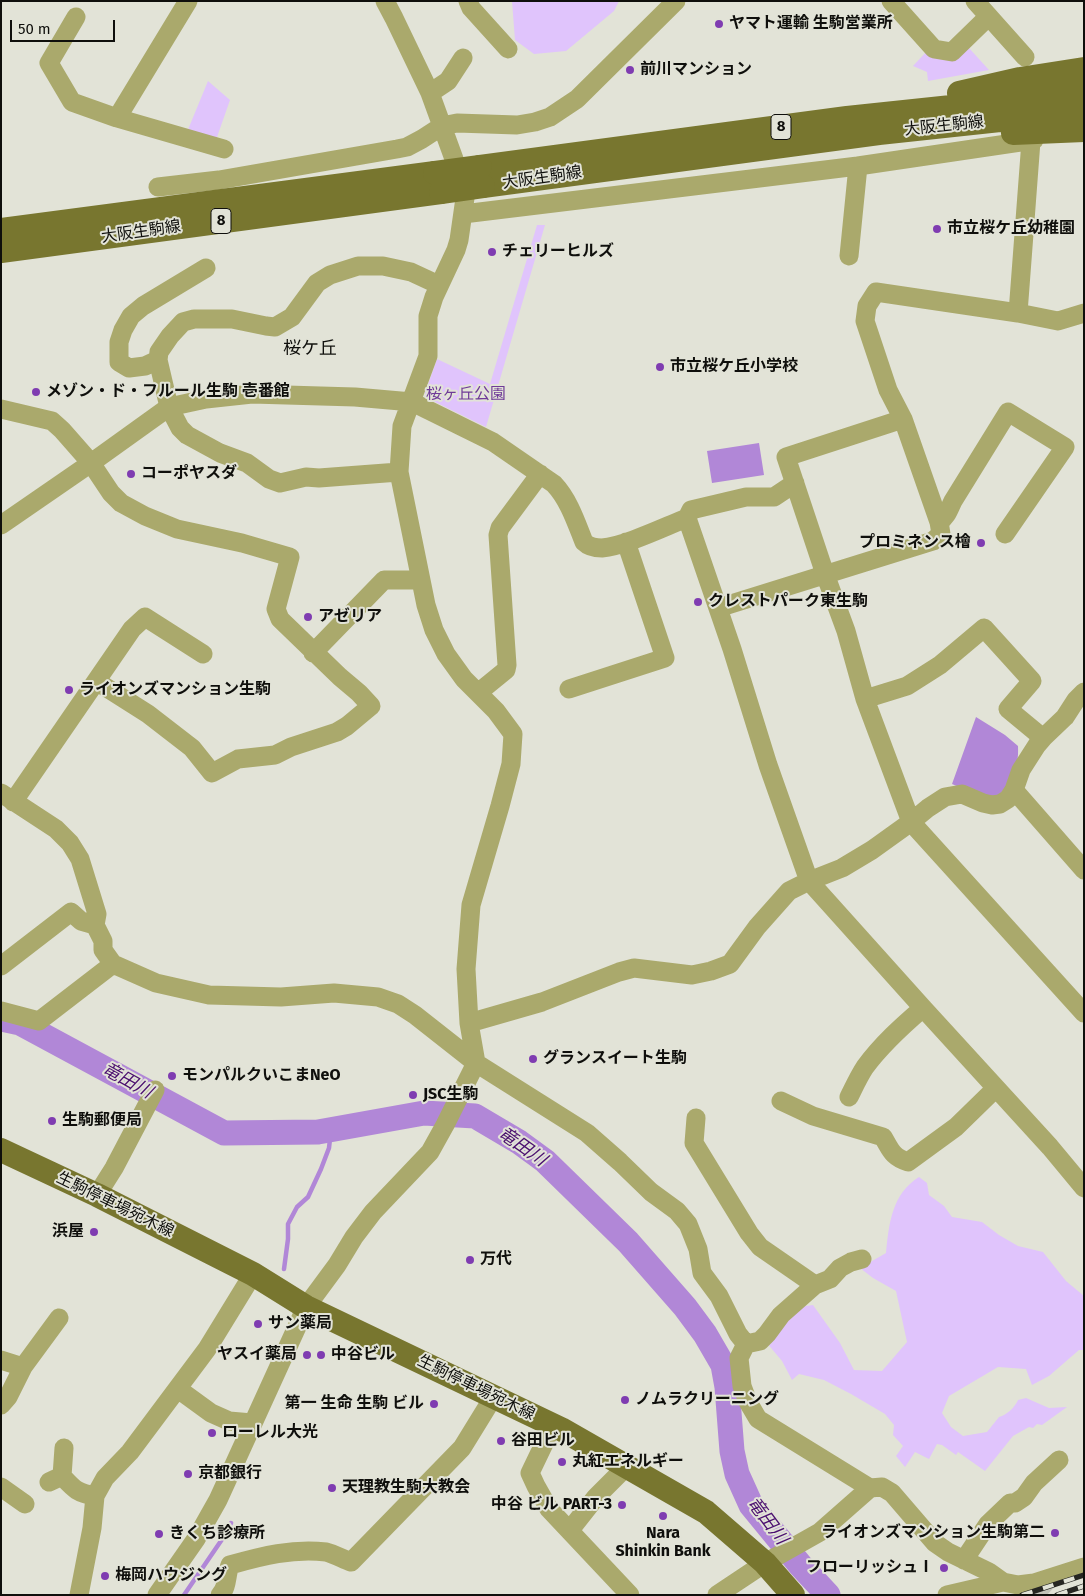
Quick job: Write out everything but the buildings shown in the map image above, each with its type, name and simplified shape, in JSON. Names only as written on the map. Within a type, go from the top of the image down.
[{"type":"main road","points":[[847,118],[1020,79],[1084,69]]},
{"type":"main road","name":"大阪生駒線","points":[[1,251],[482,177],[847,118],[1084,93]]},
{"type":"main road","name":"大阪生駒線","points":[[482,177],[1084,111]]},
{"type":"main road","points":[[878,133],[967,135],[1078,131]]},
{"type":"main road","name":"大阪生駒線","points":[[1,230],[438,183]]},
{"type":"main road","name":"生駒停車場宛木線","points":[[1,1150],[97,1195],[252,1274],[306,1307],[494,1396],[627,1466],[706,1512],[772,1560],[793,1595]]},
{"type":"street","points":[[117,118],[188,1]]},
{"type":"street","points":[[157,1595],[196,1539],[218,1500],[306,1307],[373,1212],[430,1152],[476,1063],[469,1023],[466,970],[471,905],[511,764],[513,734],[496,711],[464,679],[446,654],[434,630],[426,605],[399,472],[402,426],[428,356],[428,316],[439,285],[456,250],[465,198],[454,159],[430,93],[385,1]]},
{"type":"street","points":[[468,1],[471,8],[508,49]]},
{"type":"street","points":[[158,186],[220,180],[407,147],[422,140],[442,126],[457,123],[517,125],[550,117],[577,99],[676,1]]},
{"type":"street","points":[[891,1],[934,49],[952,52],[988,17]]},
{"type":"street","points":[[975,1],[1025,57]]},
{"type":"street","points":[[76,17],[49,63],[72,102],[117,118],[224,149]]},
{"type":"street","points":[[430,93],[448,81],[463,58]]},
{"type":"street","points":[[463,214],[858,166],[1031,141],[1078,131]]},
{"type":"street","points":[[1018,313],[1031,141]]},
{"type":"street","points":[[849,256],[858,166]]},
{"type":"street","points":[[399,472],[319,469],[306,477],[280,483],[269,479],[247,463],[220,453],[187,435],[180,428],[169,407],[158,360],[159,352],[183,322],[194,319],[232,319],[275,327],[292,317],[317,283],[330,275],[358,266],[382,266],[411,272],[439,285]]},
{"type":"street","points":[[158,360],[144,366],[129,368],[118,362],[119,342],[123,330],[131,316],[143,306],[206,268]]},
{"type":"street","points":[[718,608],[933,541],[941,534],[939,522],[902,418],[888,390],[865,321],[866,306],[876,292],[1018,313],[1058,321],[1084,313]]},
{"type":"street","points":[[1,525],[92,464],[169,407],[206,399],[252,394],[355,397],[412,402],[493,442],[554,484],[571,510],[584,542],[588,546],[603,548],[626,542],[687,518],[691,510],[746,497],[774,497],[795,483]]},
{"type":"street","points":[[1,408],[52,421],[92,464],[111,493],[121,503],[145,516],[177,529],[242,543],[290,557],[276,609],[280,619],[313,653],[359,693],[371,706],[337,732],[275,754],[238,759],[212,773],[192,748],[148,714],[96,681]]},
{"type":"street","points":[[939,522],[944,519],[953,501],[1008,412],[1065,447],[1006,534]]},
{"type":"street","points":[[902,418],[786,457],[846,631],[865,699],[912,822],[1084,1013]]},
{"type":"street","points":[[479,692],[506,670],[507,665],[498,535],[500,528],[540,474]]},
{"type":"street","points":[[687,518],[768,765],[809,881],[1050,1147],[1084,1188]]},
{"type":"street","points":[[568,689],[665,658],[626,542]]},
{"type":"street","points":[[313,653],[384,580],[421,580]]},
{"type":"street","points":[[203,654],[145,617],[132,629],[96,681],[7,798],[56,829],[70,842],[80,859],[97,914],[95,925],[103,941],[103,950],[113,964],[156,983],[210,995],[281,997],[334,992],[378,997],[398,1004],[476,1063],[587,1133],[651,1192],[678,1211],[688,1224],[698,1249],[702,1273],[719,1296],[738,1334],[746,1344]]},
{"type":"street","points":[[865,699],[907,686],[940,665],[984,628],[1032,681],[1008,709],[1043,738]]},
{"type":"street","points":[[469,1023],[542,1002],[634,968],[692,976],[730,964],[789,891],[842,868],[872,850],[945,797],[962,794],[992,805],[1000,804],[1008,799],[1014,790],[1021,770],[1043,738],[1065,718],[1076,700],[1084,692]]},
{"type":"street","points":[[1014,790],[1084,870]]},
{"type":"street","points":[[1,966],[71,912],[81,921],[95,925]]},
{"type":"street","points":[[1,1011],[39,1021],[113,964]]},
{"type":"street","points":[[848,1097],[864,1068],[877,1052],[923,1008]]},
{"type":"street","points":[[781,1101],[813,1116],[883,1137],[893,1155],[898,1159],[908,1162],[956,1127],[996,1088]]},
{"type":"street","points":[[97,1195],[114,1168],[151,1098]]},
{"type":"street","points":[[696,1118],[694,1143],[749,1233],[760,1247],[815,1285]]},
{"type":"street","points":[[746,1344],[760,1341],[781,1314],[815,1285],[830,1279],[840,1268],[862,1259]]},
{"type":"street","points":[[98,1595],[81,1589],[92,1528],[95,1496],[105,1478],[130,1452],[207,1349],[252,1274]]},
{"type":"street","points":[[1,1405],[8,1397],[23,1367],[59,1318]]},
{"type":"street","points":[[746,1344],[739,1358],[742,1386],[748,1402],[758,1419],[870,1488],[882,1487],[892,1493],[935,1543],[948,1552],[989,1572],[1003,1582],[1018,1585],[1034,1583],[1084,1567]]},
{"type":"street","points":[[1,1360],[23,1367]]},
{"type":"street","points":[[178,1388],[211,1413],[229,1421],[252,1423]]},
{"type":"street","points":[[220,1595],[224,1591],[230,1565],[268,1554],[327,1552],[351,1562],[462,1448],[494,1396]]},
{"type":"street","points":[[552,1425],[530,1473],[549,1509],[630,1595]]},
{"type":"street","points":[[64,1448],[56,1479],[80,1493],[95,1496]]},
{"type":"street","points":[[964,1560],[988,1524],[1010,1503],[1015,1503],[1024,1497],[1034,1483],[1059,1460]]},
{"type":"street","points":[[570,1530],[596,1497],[627,1466]]},
{"type":"street","points":[[1,1487],[25,1504]]},
{"type":"street","points":[[717,1595],[820,1532],[870,1488]]},
{"type":"street","points":[[947,1595],[1003,1582]]},
{"type":"green space","points":[[512,1],[619,1],[614,11],[566,51],[534,54],[515,40]]},
{"type":"green space","points":[[969,48],[989,70],[928,81],[927,72],[913,66],[928,50]]},
{"type":"green space","points":[[208,81],[230,100],[216,140],[187,132]]},
{"type":"green space","name":"桜ヶ丘公園","points":[[537,225],[545,225],[486,427],[427,398],[425,393],[437,359],[490,384]]},
{"type":"green space","points":[[919,1177],[927,1183],[929,1195],[944,1206],[952,1217],[982,1222],[1018,1246],[1043,1252],[1066,1281],[1084,1296],[1084,1350],[1079,1350],[1049,1376],[1032,1385],[1026,1369],[998,1367],[949,1396],[942,1413],[951,1427],[963,1436],[987,1432],[999,1417],[1010,1410],[1018,1400],[1026,1398],[1049,1408],[1067,1407],[1042,1425],[1037,1424],[1033,1428],[1029,1427],[1013,1436],[985,1471],[958,1452],[956,1455],[942,1445],[937,1444],[929,1459],[915,1452],[905,1467],[896,1456],[903,1446],[893,1435],[894,1425],[885,1414],[824,1380],[799,1374],[792,1380],[782,1361],[766,1342],[800,1307],[813,1305],[840,1343],[854,1370],[882,1371],[907,1342],[896,1291],[860,1268],[886,1253],[891,1220],[897,1201],[910,1184]]},
{"type":"shaded area","points":[[759,443],[764,475],[712,483],[707,451]]},
{"type":"shaded area","points":[[976,717],[1005,735],[1018,746],[1016,769],[996,799],[952,784]]},
{"type":"waterway","name":"竜田川","points":[[1,1019],[20,1023],[224,1133],[318,1132],[424,1113],[475,1116],[519,1142],[545,1161],[628,1242],[685,1307],[705,1334],[723,1365],[727,1387],[732,1451],[737,1474],[751,1505],[801,1566],[828,1595]]},
{"type":"waterway","points":[[284,1269],[288,1224],[297,1207],[308,1197],[321,1169],[329,1148],[331,1130]]},
{"type":"waterway","points":[[184,1595],[225,1535],[231,1523]]},
{"type":"tunnel","points":[[1034,1583],[1047,1595]]},
{"type":"railway","points":[[1022,1595],[1084,1575]]},
{"type":"railway","points":[[1057,1595],[1084,1586]]},
{"type":"place","name":"ヤマト運輸 生駒営業所","points":[[719,24]]},
{"type":"place","name":"前川マンション","points":[[630,70]]},
{"type":"place","name":"市立桜ケ丘幼稚園","points":[[937,229]]},
{"type":"place","name":"チェリーヒルズ","points":[[492,252]]},
{"type":"place","name":"市立桜ケ丘小学校","points":[[660,367]]},
{"type":"place","name":"メゾン・ド・フルール生駒 壱番館","points":[[36,392]]},
{"type":"place","name":"コーポヤスダ","points":[[131,474]]},
{"type":"place","name":"プロミネンス檜","points":[[981,543]]},
{"type":"place","name":"クレストパーク東生駒","points":[[698,602]]},
{"type":"place","name":"アゼリア","points":[[308,617]]},
{"type":"place","name":"ライオンズマンション生駒","points":[[69,690]]},
{"type":"place","name":"グランスイート生駒","points":[[533,1059]]},
{"type":"place","name":"モンパルクいこまNeO","points":[[172,1076]]},
{"type":"place","name":"JSC生駒","points":[[413,1095]]},
{"type":"place","name":"生駒郵便局","points":[[52,1121]]},
{"type":"place","name":"浜屋","points":[[94,1232]]},
{"type":"place","name":"万代","points":[[470,1260]]},
{"type":"place","name":"サン薬局","points":[[258,1324]]},
{"type":"place","name":"ヤスイ薬局","points":[[307,1355]]},
{"type":"place","name":"中谷ビル","points":[[321,1355]]},
{"type":"place","name":"ノムラクリーニング","points":[[625,1400]]},
{"type":"place","name":"第一 生命 生駒 ビル","points":[[434,1404]]},
{"type":"place","name":"ローレル大光","points":[[212,1433]]},
{"type":"place","name":"谷田ビル","points":[[501,1441]]},
{"type":"place","name":"丸紅エネルギー","points":[[562,1462]]},
{"type":"place","name":"京都銀行","points":[[188,1474]]},
{"type":"place","name":"天理教生駒大教会","points":[[332,1488]]},
{"type":"place","name":"中谷 ビル PART-3","points":[[622,1505]]},
{"type":"place","name":"Nara Shinkin Bank","points":[[663,1516]]},
{"type":"place","name":"ライオンズマンション生駒第二","points":[[1055,1533]]},
{"type":"place","name":"きくち診療所","points":[[159,1534]]},
{"type":"place","name":"フローリッシュⅠ","points":[[944,1568]]},
{"type":"place","name":"梅岡ハウジング","points":[[105,1576]]},
{"type":"district","name":"桜ケ丘","points":[[310,349]]}]
